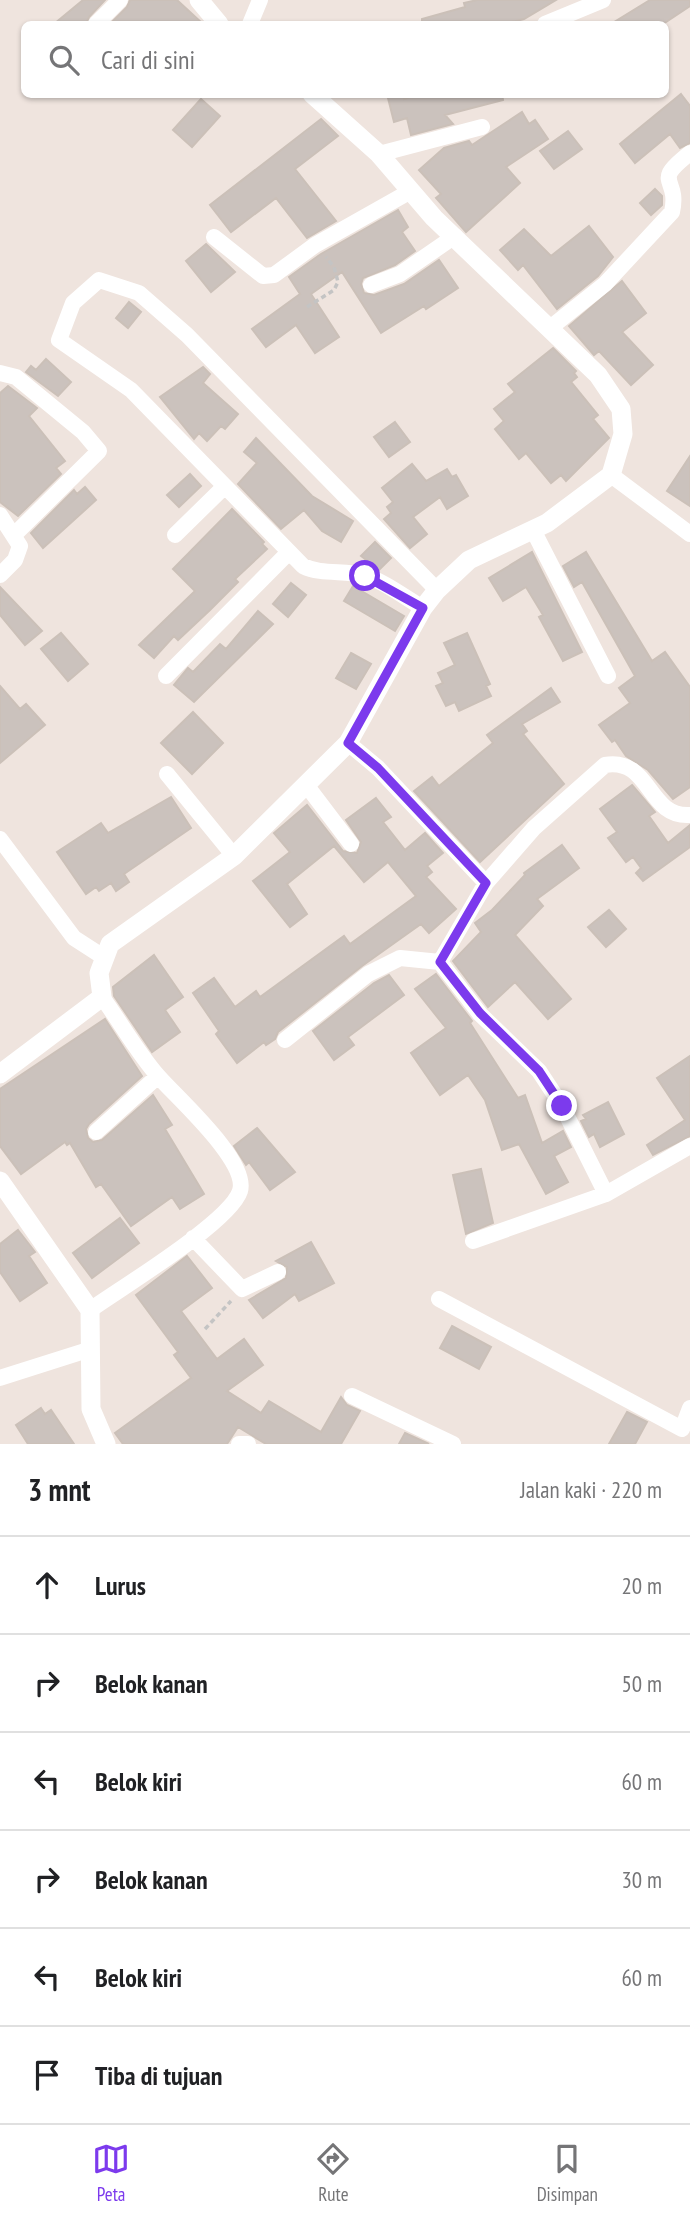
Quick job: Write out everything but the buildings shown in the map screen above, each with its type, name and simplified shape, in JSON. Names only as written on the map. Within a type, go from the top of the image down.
[{"type":"street","points":[[99,21],[120,0]]},
{"type":"street","points":[[199,0],[216,21]]},
{"type":"street","points":[[251,21],[260,0]]},
{"type":"street","points":[[552,21],[603,0]]},
{"type":"street","points":[[90,1310],[193,1238],[235,1202],[241,1188],[240,1176],[197,1115],[158,1076],[102,997],[99,973],[110,944],[234,856],[307,786],[348,743],[423,608],[437,590],[469,560],[533,530],[611,475],[623,434],[621,409],[598,375],[409,192],[379,154],[316,98]]},
{"type":"street","points":[[379,154],[482,127]]},
{"type":"street","points":[[550,328],[605,284],[672,212],[675,199],[667,177],[669,169],[690,153]]},
{"type":"street","points":[[214,237],[264,276],[274,275],[315,245],[409,192]]},
{"type":"street","points":[[371,285],[400,274],[454,236]]},
{"type":"street","points":[[423,608],[365,576],[314,571],[289,552],[118,378],[59,340],[73,303],[99,279],[139,293],[187,335],[437,590]]},
{"type":"street","points":[[0,373],[16,377],[83,432],[99,451],[15,535]]},
{"type":"street","points":[[611,475],[690,533]]},
{"type":"street","points":[[175,535],[224,487]]},
{"type":"street","points":[[0,515],[20,545],[15,560],[0,575]]},
{"type":"street","points":[[533,530],[608,677]]},
{"type":"street","points":[[166,676],[289,552]]},
{"type":"street","points":[[348,743],[378,768],[486,883]]},
{"type":"street","points":[[440,962],[486,883],[534,828],[606,765],[620,762],[632,768],[666,810],[677,816],[690,815]]},
{"type":"street","points":[[167,774],[234,856]]},
{"type":"street","points":[[307,786],[351,844]]},
{"type":"street","points":[[0,839],[74,938],[105,958]]},
{"type":"street","points":[[285,1040],[379,969],[400,958],[440,962],[480,1013],[539,1071],[562,1106],[606,1194]]},
{"type":"street","points":[[0,1074],[102,997]]},
{"type":"street","points":[[96,1132],[158,1076]]},
{"type":"street","points":[[472,1241],[606,1194],[690,1146]]},
{"type":"street","points":[[0,1181],[76,1285],[90,1310],[91,1409],[106,1444]]},
{"type":"street","points":[[193,1238],[242,1289],[278,1272]]},
{"type":"street","points":[[439,1299],[683,1435],[690,1408]]},
{"type":"street","points":[[0,1378],[90,1349]]},
{"type":"street","points":[[352,1396],[453,1444]]},
{"type":"street","points":[[239,1444],[248,1444]]},
{"type":"path","points":[[307,307],[334,290],[338,282],[334,267],[315,245]]},
{"type":"path","points":[[205,1329],[242,1289]]},
{"type":"route","points":[[365,576],[423,608],[348,743],[378,768],[486,883],[440,962],[480,1013],[539,1071],[562,1106]]}]
